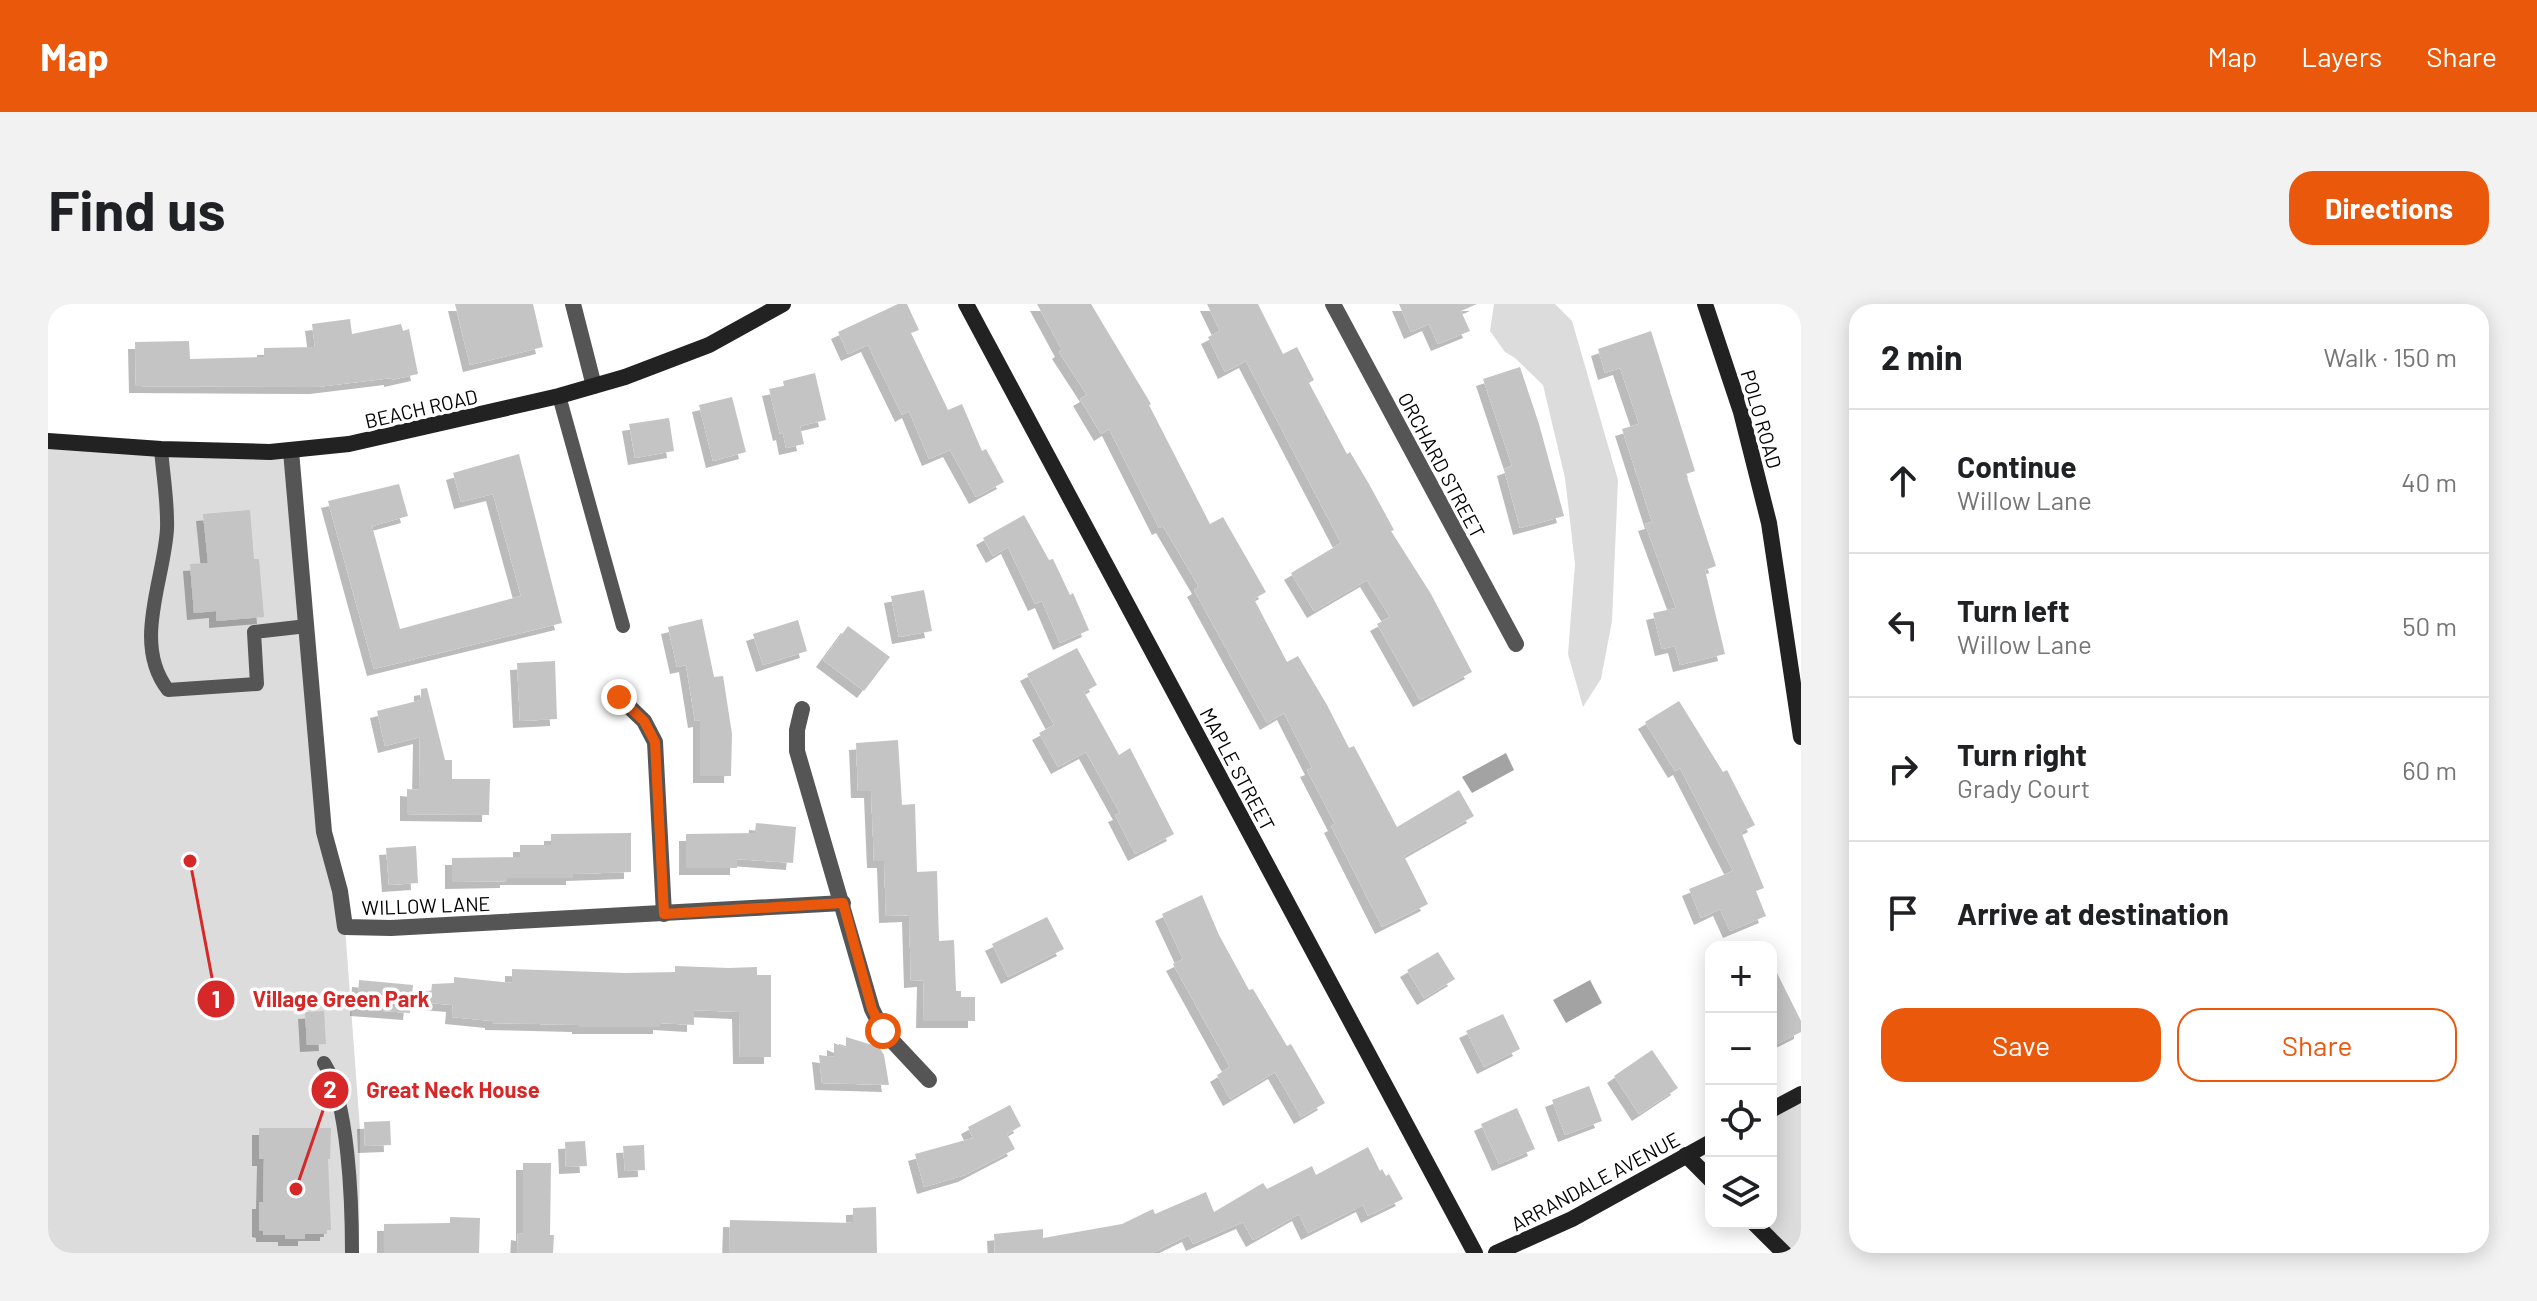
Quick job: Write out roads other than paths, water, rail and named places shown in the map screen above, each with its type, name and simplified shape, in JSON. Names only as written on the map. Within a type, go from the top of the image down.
[{"type":"street","points":[[573,304],[594,386]]},
{"type":"street","name":"BEACH ROAD","points":[[48,441],[161,449],[291,451],[392,436],[625,377],[709,345],[783,304]]},
{"type":"street","name":"MAPLE STREET","points":[[966,304],[1475,1253]]},
{"type":"street","name":"ORCHARD STREET","points":[[1333,304],[1516,644]]},
{"type":"street","name":"POLO ROAD","points":[[1705,304],[1741,412],[1769,523],[1801,737]]},
{"type":"street","name":"WILLOW LANE","points":[[291,451],[324,832],[340,891],[345,927],[391,928],[843,903]]},
{"type":"street","points":[[619,697],[644,721],[655,742],[664,914]]},
{"type":"street","points":[[802,709],[797,730],[797,751],[872,1009],[883,1031],[929,1080]]},
{"type":"street","points":[[1777,1107],[1801,1094]]},
{"type":"street","name":"ARRANDALE AVENUE","points":[[1496,1253],[1572,1219],[1705,1145]]},
{"type":"street","points":[[1686,1155],[1705,1174]]},
{"type":"street","points":[[1760,1229],[1784,1253]]},
{"type":"lane","points":[[559,396],[623,626]]},
{"type":"lane","points":[[161,449],[167,529],[154,597],[151,651],[160,680],[168,690],[257,684],[254,632],[307,626]]},
{"type":"lane","points":[[324,1063],[332,1075],[341,1109],[352,1215],[352,1253]]},
{"type":"place","name":"Village Green Park","points":[[190,861]]},
{"type":"place","name":"Great Neck House","points":[[296,1189]]}]
